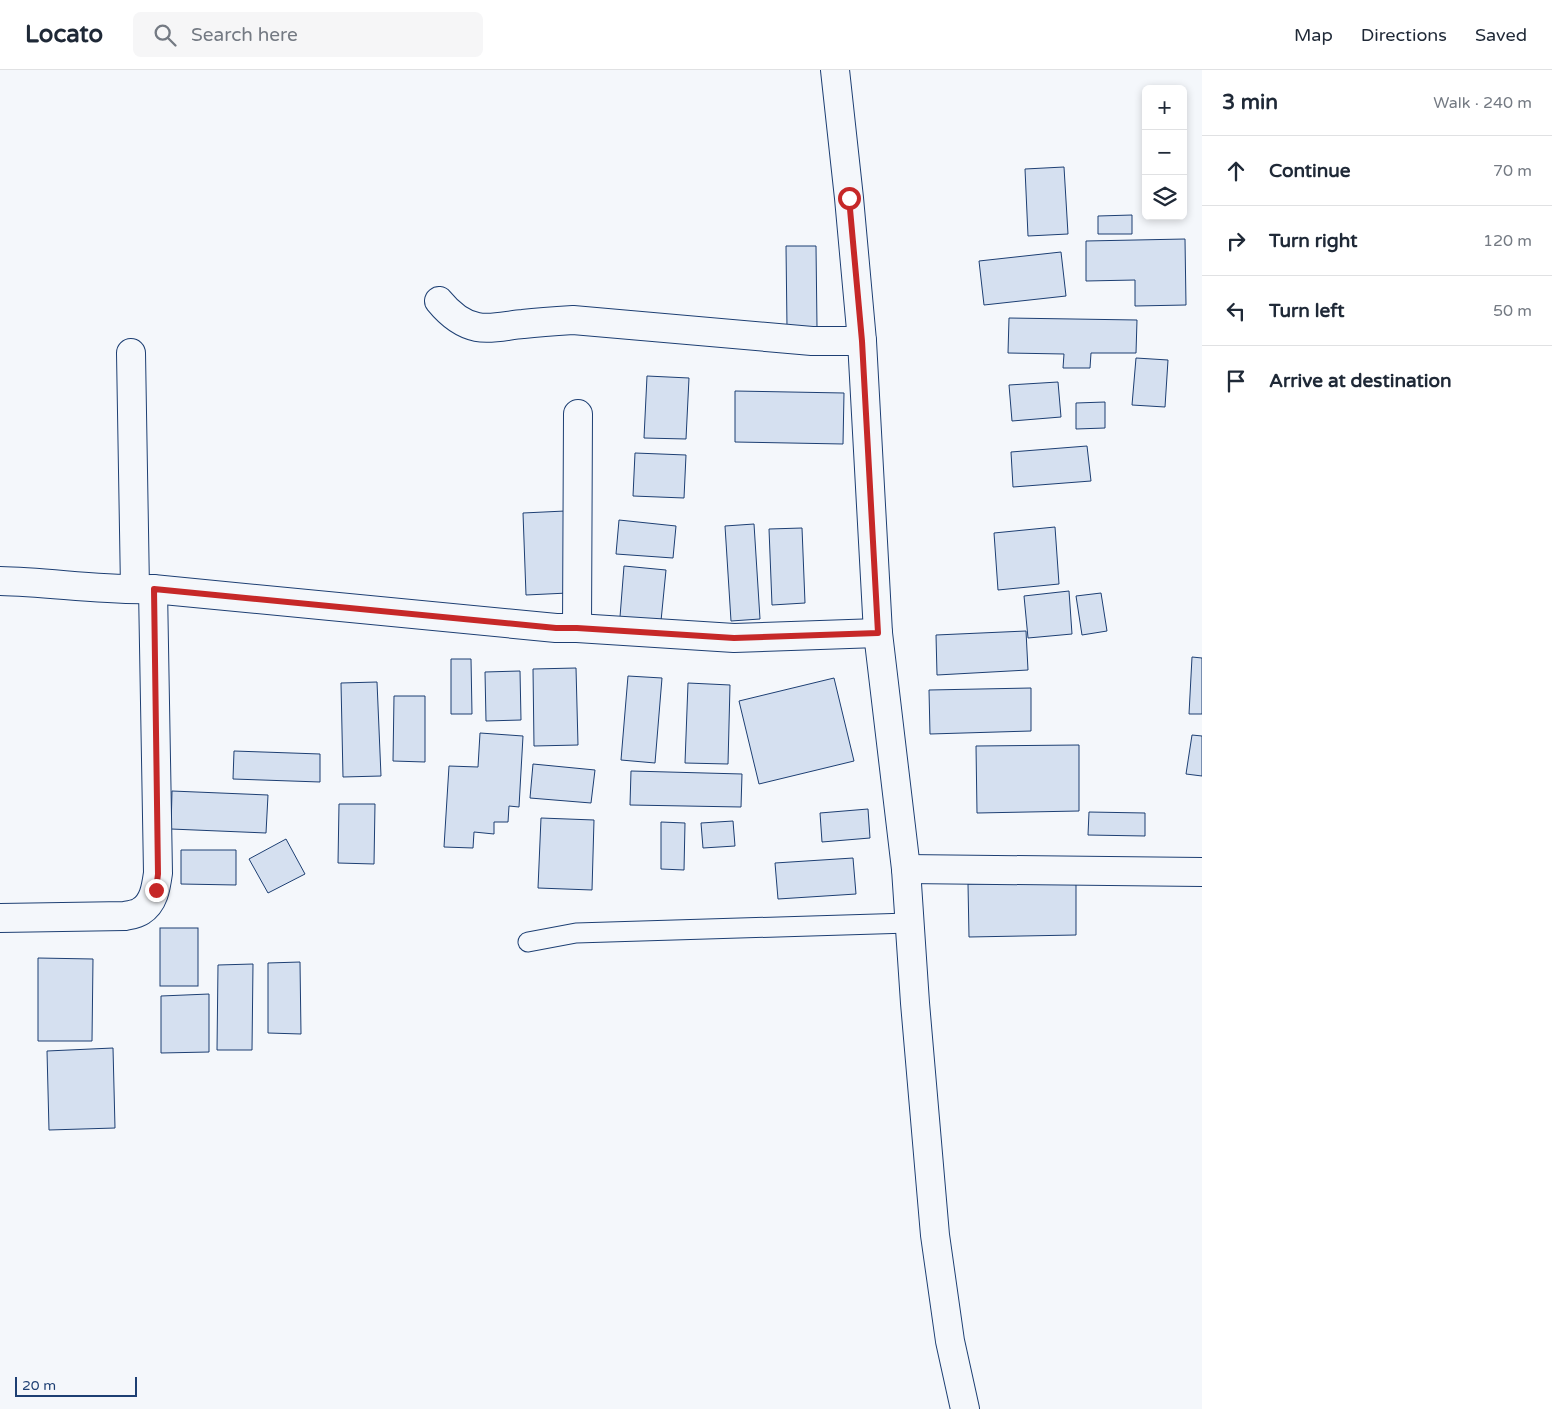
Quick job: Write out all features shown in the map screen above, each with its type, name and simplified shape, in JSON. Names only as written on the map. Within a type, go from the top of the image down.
[{"type":"street","points":[[836,70],[862,341],[878,633],[906,869],[935,1234],[950,1341],[965,1409]]},
{"type":"street","points":[[439,301],[447,311],[460,320],[476,327],[491,328],[544,321],[573,320],[812,340],[862,341]]},
{"type":"street","points":[[0,918],[125,916],[141,912],[156,890],[158,874],[131,353]]},
{"type":"street","points":[[577,628],[578,414]]},
{"type":"street","points":[[0,581],[144,589],[556,628],[734,638],[878,633]]},
{"type":"street","points":[[906,869],[1202,872]]},
{"type":"lane","points":[[528,942],[576,933],[909,923]]},
{"type":"building","points":[[1064,167],[1068,234],[1028,236],[1025,169]]},
{"type":"building","points":[[1132,215],[1132,234],[1098,234],[1098,216]]},
{"type":"building","points":[[1185,239],[1186,305],[1135,306],[1135,280],[1086,281],[1086,241]]},
{"type":"building","points":[[786,246],[816,246],[817,327],[787,328]]},
{"type":"building","points":[[1061,252],[1066,296],[984,305],[979,261]]},
{"type":"building","points":[[1009,318],[1137,320],[1136,353],[1091,353],[1090,368],[1063,368],[1064,354],[1008,353]]},
{"type":"building","points":[[1136,358],[1168,360],[1165,407],[1132,405]]},
{"type":"building","points":[[647,376],[689,378],[686,439],[644,438]]},
{"type":"building","points":[[1058,382],[1061,417],[1012,421],[1009,385]]},
{"type":"building","points":[[735,391],[844,393],[843,444],[735,442]]},
{"type":"building","points":[[1105,402],[1105,428],[1076,429],[1076,403]]},
{"type":"building","points":[[1087,446],[1091,481],[1013,487],[1011,452]]},
{"type":"building","points":[[635,453],[686,455],[684,498],[633,496]]},
{"type":"building","points":[[565,511],[568,593],[526,595],[523,513]]},
{"type":"building","points":[[619,520],[676,526],[673,558],[616,554]]},
{"type":"building","points":[[754,524],[760,619],[731,621],[725,526]]},
{"type":"building","points":[[1055,527],[1059,584],[998,590],[994,533]]},
{"type":"building","points":[[802,528],[805,603],[772,605],[769,529]]},
{"type":"building","points":[[624,566],[666,570],[661,621],[620,617]]},
{"type":"building","points":[[1069,591],[1072,634],[1028,638],[1024,596]]},
{"type":"building","points":[[1101,593],[1107,631],[1082,635],[1076,596]]},
{"type":"building","points":[[1026,631],[1028,670],[937,675],[936,635]]},
{"type":"building","points":[[1192,657],[1202,658],[1202,714],[1189,714]]},
{"type":"building","points":[[451,659],[471,659],[472,714],[451,714]]},
{"type":"building","points":[[576,668],[578,745],[534,746],[533,669]]},
{"type":"building","points":[[520,671],[521,720],[486,721],[485,672]]},
{"type":"building","points":[[628,676],[662,678],[655,763],[621,760]]},
{"type":"building","points":[[834,678],[854,761],[759,784],[739,701]]},
{"type":"building","points":[[377,682],[381,776],[343,777],[341,683]]},
{"type":"building","points":[[688,683],[730,685],[728,764],[685,763]]},
{"type":"building","points":[[1031,688],[1031,731],[930,734],[929,690]]},
{"type":"building","points":[[394,696],[425,696],[425,762],[393,761]]},
{"type":"building","points":[[480,733],[523,736],[519,807],[509,806],[508,822],[494,822],[494,834],[474,832],[473,848],[444,847],[449,766],[478,767]]},
{"type":"building","points":[[1192,735],[1202,736],[1202,776],[1186,774]]},
{"type":"building","points":[[1079,745],[1079,811],[977,813],[976,746]]},
{"type":"building","points":[[234,751],[320,754],[320,782],[233,779]]},
{"type":"building","points":[[533,764],[595,770],[591,803],[530,798]]},
{"type":"building","points":[[631,771],[742,774],[741,807],[630,805]]},
{"type":"building","points":[[172,791],[268,795],[266,833],[171,829]]},
{"type":"building","points":[[339,804],[375,804],[374,864],[338,863]]},
{"type":"building","points":[[868,809],[870,838],[822,842],[820,813]]},
{"type":"building","points":[[1089,812],[1145,813],[1145,836],[1088,835]]},
{"type":"building","points":[[541,818],[594,820],[592,890],[538,888]]},
{"type":"building","points":[[733,821],[735,846],[703,848],[701,823]]},
{"type":"building","points":[[661,822],[685,823],[684,870],[661,869]]},
{"type":"building","points":[[286,839],[305,874],[268,893],[249,859]]},
{"type":"building","points":[[181,850],[236,850],[236,885],[181,884]]},
{"type":"building","points":[[853,858],[856,894],[778,899],[775,863]]},
{"type":"building","points":[[1076,882],[1076,935],[969,937],[968,884]]},
{"type":"building","points":[[160,928],[198,928],[198,986],[160,986]]},
{"type":"building","points":[[38,958],[93,959],[92,1041],[38,1041]]},
{"type":"building","points":[[300,962],[301,1034],[268,1033],[268,963]]},
{"type":"building","points":[[253,964],[252,1050],[217,1050],[218,965]]},
{"type":"building","points":[[209,994],[209,1052],[161,1053],[161,996]]},
{"type":"building","points":[[113,1048],[115,1128],[49,1130],[47,1051]]},
{"type":"route","points":[[156,890],[158,874],[154,589],[556,628],[734,638],[878,633],[862,341],[849,198]]}]
